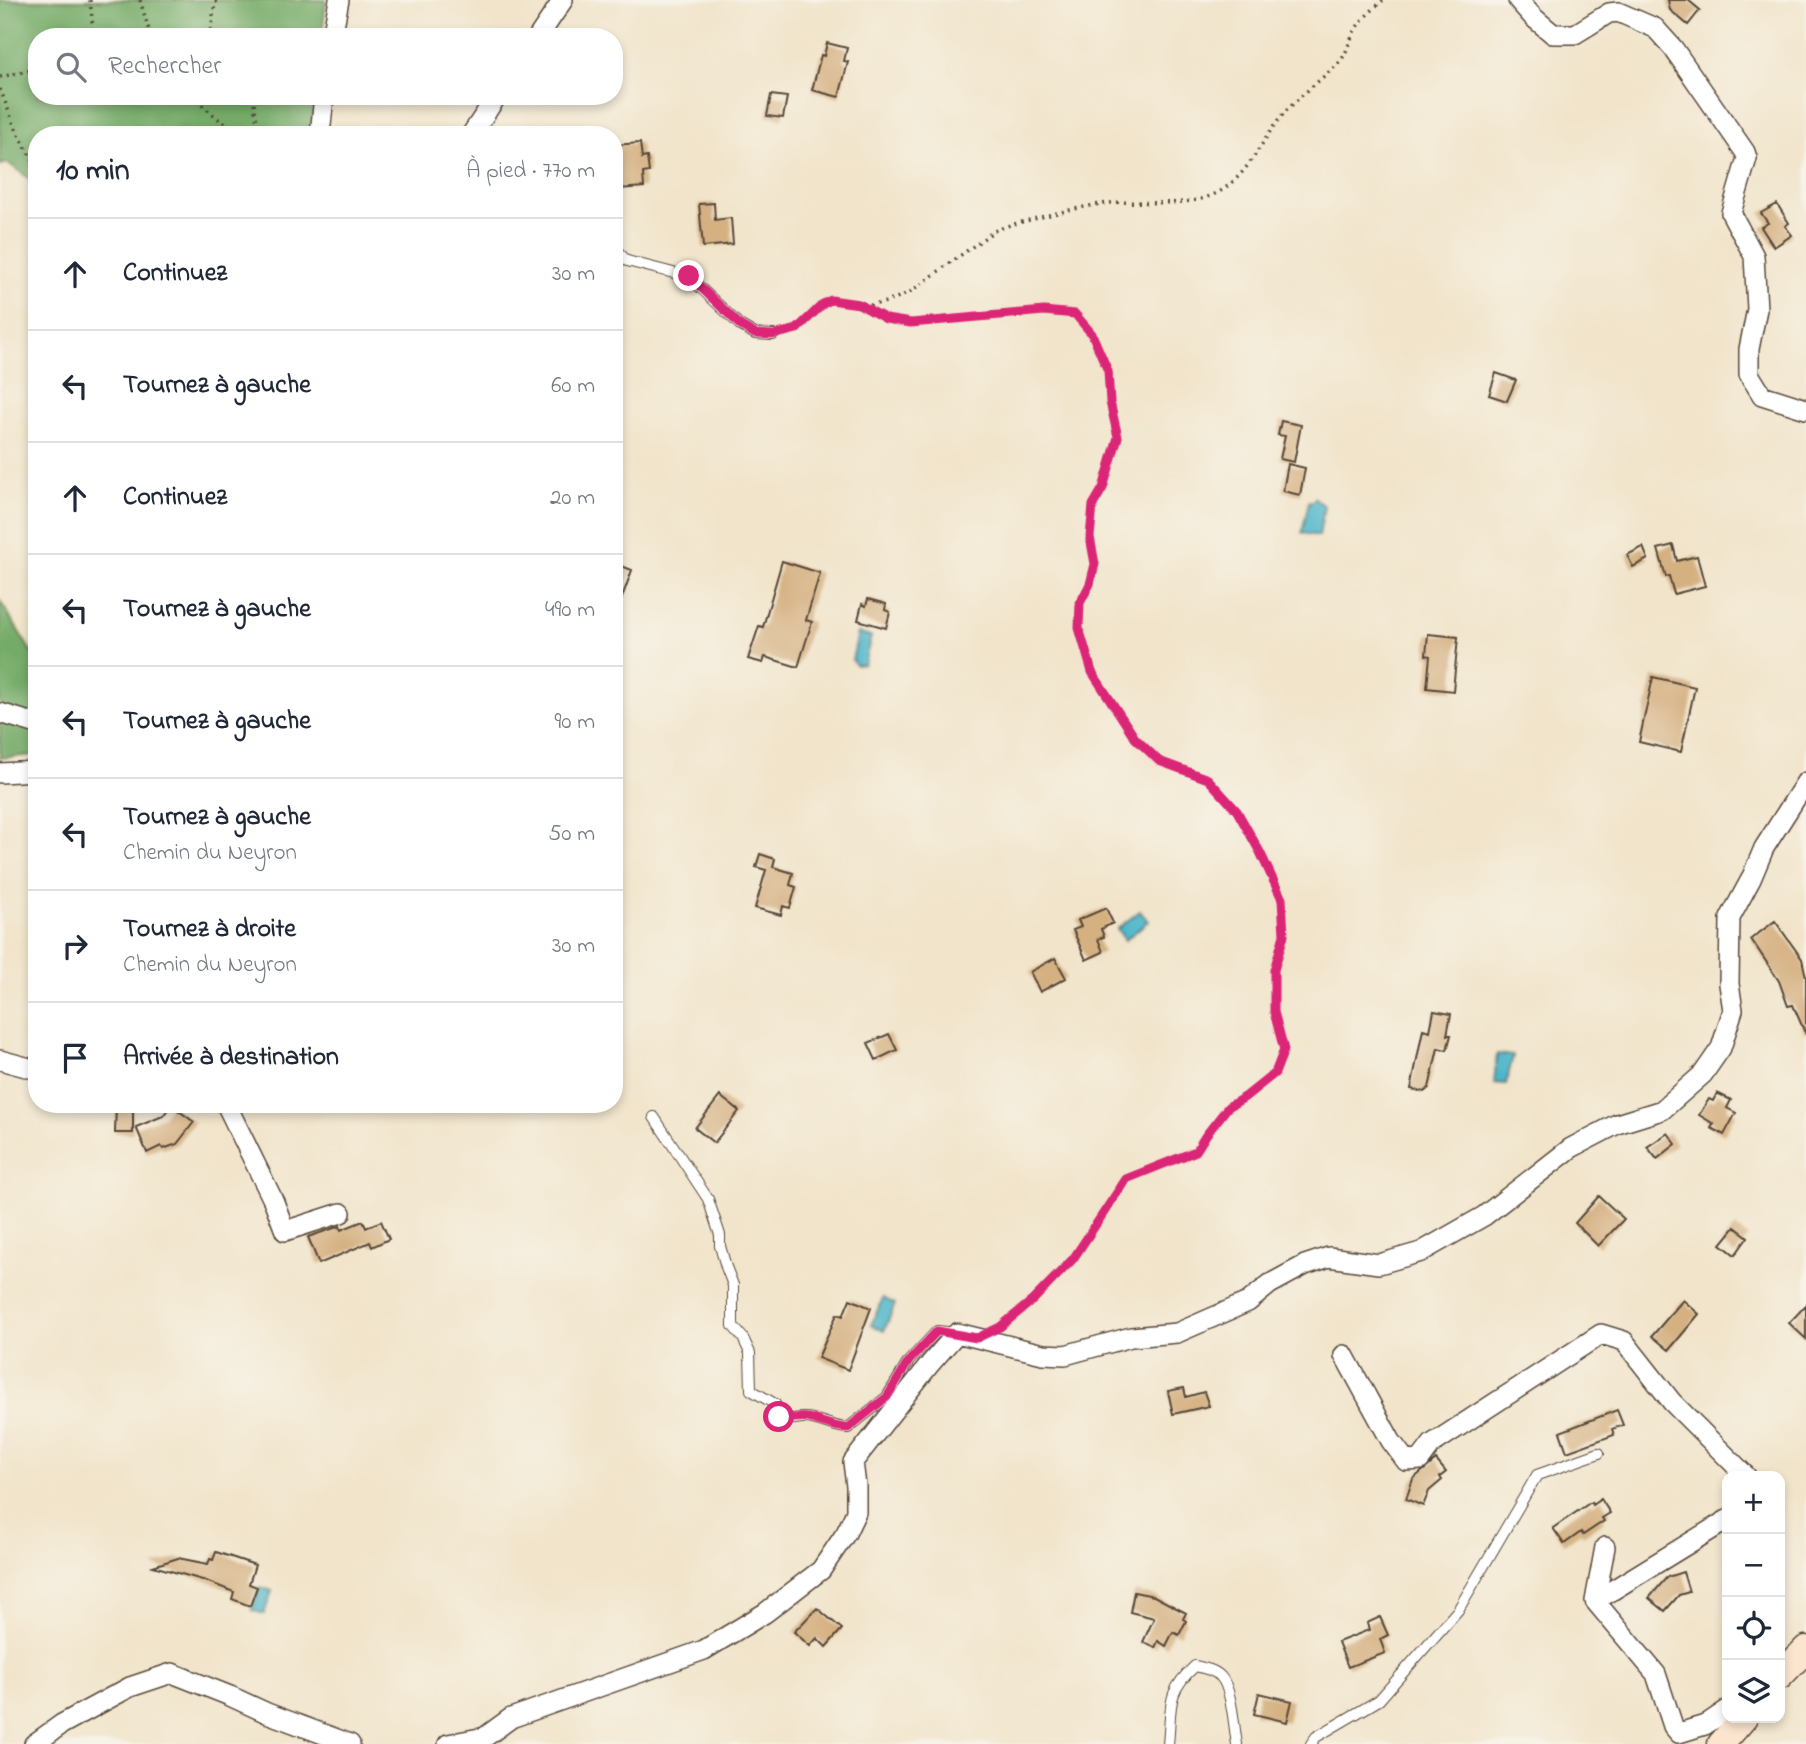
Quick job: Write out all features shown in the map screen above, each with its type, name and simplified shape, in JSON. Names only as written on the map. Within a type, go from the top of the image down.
[{"type":"street","points":[[334,28],[339,0]]},
{"type":"street","points":[[543,28],[563,0]]},
{"type":"street","points":[[1518,0],[1553,34],[1575,34],[1609,13],[1618,12],[1655,28],[1673,48],[1747,158],[1731,213],[1754,256],[1758,309],[1749,349],[1749,374],[1762,395],[1806,409]]},
{"type":"street","points":[[321,126],[323,105]]},
{"type":"street","points":[[477,126],[491,105]]},
{"type":"street","points":[[0,713],[28,721]]},
{"type":"street","points":[[0,773],[28,771]]},
{"type":"street","points":[[448,1744],[485,1737],[511,1718],[704,1650],[765,1613],[821,1570],[856,1512],[853,1462],[957,1334],[1043,1354],[1065,1355],[1131,1337],[1177,1333],[1248,1302],[1270,1284],[1305,1265],[1329,1257],[1379,1264],[1395,1261],[1441,1242],[1485,1216],[1571,1148],[1617,1124],[1662,1110],[1703,1074],[1721,1048],[1733,1010],[1729,984],[1730,918],[1764,848],[1806,782]]},
{"type":"street","points":[[0,1060],[28,1068]]},
{"type":"street","points":[[230,1113],[274,1202],[285,1231],[341,1213]]},
{"type":"street","points":[[1343,1355],[1391,1441],[1406,1461],[1420,1460],[1432,1444],[1601,1334],[1625,1341],[1672,1402],[1741,1471]]},
{"type":"street","points":[[1595,1601],[1722,1523]]},
{"type":"street","points":[[1595,1601],[1605,1547]]},
{"type":"street","points":[[1595,1601],[1656,1674],[1673,1726],[1679,1733],[1705,1726],[1722,1714]]},
{"type":"street","points":[[1785,1670],[1806,1649]]},
{"type":"street","points":[[34,1744],[62,1724],[130,1688],[172,1673],[350,1744]]},
{"type":"street","points":[[1721,1744],[1740,1723]]},
{"type":"lane","points":[[623,257],[627,261],[689,276],[741,326],[755,334],[773,335]]},
{"type":"lane","points":[[654,1117],[708,1199],[733,1284],[733,1326],[750,1353],[751,1390],[775,1404],[779,1417],[788,1420],[806,1417],[848,1428],[887,1397],[909,1361],[937,1331],[957,1334]]},
{"type":"lane","points":[[1311,1744],[1316,1737],[1379,1700],[1458,1610],[1537,1475],[1599,1454]]},
{"type":"lane","points":[[1168,1744],[1173,1691],[1180,1679],[1195,1666],[1208,1668],[1221,1677],[1227,1689],[1237,1744]]},
{"type":"path","points":[[90,0],[93,28]]},
{"type":"path","points":[[140,0],[148,28]]},
{"type":"path","points":[[211,28],[215,3],[218,0]]},
{"type":"path","points":[[773,335],[797,329],[823,304],[831,300],[871,305],[887,302],[910,292],[995,231],[1010,225],[1106,204],[1131,201],[1158,204],[1192,201],[1227,187],[1246,169],[1288,109],[1345,57],[1354,33],[1362,21],[1386,0]]},
{"type":"path","points":[[0,77],[28,71]]},
{"type":"path","points":[[0,89],[28,152]]},
{"type":"path","points":[[202,105],[231,126]]},
{"type":"path","points":[[254,105],[259,126]]},
{"type":"path","points":[[859,304],[886,319],[911,323],[1044,311],[1075,314],[1092,334],[1108,371],[1110,402],[1118,437],[1103,488],[1093,505],[1090,537],[1095,564],[1090,584],[1080,603],[1079,628],[1092,672],[1135,738],[1159,761],[1208,779],[1237,811],[1282,899],[1284,935],[1274,970],[1274,1012],[1284,1050],[1275,1073],[1228,1107],[1196,1151],[1126,1179],[1073,1259],[1033,1300],[1000,1327],[977,1338]]},
{"type":"green space","points":[[0,0],[326,0],[323,28],[28,28],[28,105],[315,105],[312,126],[28,126],[28,177],[8,163],[0,165]]},
{"type":"green space","points":[[0,601],[28,646],[28,756],[0,758]]},
{"type":"water","points":[[1315,498],[1324,506],[1319,536],[1302,533],[1309,501],[1312,502]]},
{"type":"water","points":[[858,633],[871,637],[864,664],[856,665],[852,660]]},
{"type":"water","points":[[1140,911],[1148,921],[1125,940],[1117,929]]},
{"type":"water","points":[[1497,1054],[1513,1056],[1506,1084],[1494,1083]]},
{"type":"water","points":[[883,1298],[895,1304],[884,1331],[871,1325]]},
{"type":"water","points":[[260,1587],[272,1591],[264,1614],[252,1610]]},
{"type":"building","points":[[1668,0],[1688,0],[1700,10],[1688,25],[1670,10]]},
{"type":"building","points":[[827,43],[847,48],[844,61],[848,62],[839,97],[812,90]]},
{"type":"building","points":[[771,95],[787,97],[783,118],[767,116]]},
{"type":"building","points":[[640,143],[642,158],[647,157],[649,172],[643,173],[644,187],[623,189],[623,144]]},
{"type":"building","points":[[714,203],[715,220],[731,218],[733,244],[703,247],[699,204]]},
{"type":"building","points":[[1777,204],[1789,223],[1785,226],[1792,235],[1774,247],[1761,227],[1768,223],[1761,213]]},
{"type":"building","points":[[1496,373],[1516,380],[1507,401],[1489,395]]},
{"type":"building","points":[[1281,421],[1301,425],[1294,462],[1280,459],[1285,436],[1278,435]]},
{"type":"building","points":[[1288,464],[1305,468],[1300,495],[1283,491]]},
{"type":"building","points":[[1673,545],[1677,561],[1697,556],[1705,586],[1674,594],[1658,549]]},
{"type":"building","points":[[1643,547],[1648,559],[1633,567],[1627,555]]},
{"type":"building","points":[[782,561],[820,573],[806,620],[812,622],[798,667],[765,657],[763,663],[748,659],[759,626],[763,627]]},
{"type":"building","points":[[623,566],[632,570],[623,595]]},
{"type":"building","points":[[868,599],[886,604],[885,610],[890,612],[886,628],[858,620],[862,604],[866,606]]},
{"type":"building","points":[[1428,634],[1458,637],[1453,691],[1427,688],[1430,656],[1426,655]]},
{"type":"building","points":[[1653,677],[1695,687],[1681,752],[1639,742]]},
{"type":"building","points":[[760,854],[775,859],[773,867],[793,873],[790,885],[796,887],[790,908],[783,906],[781,915],[755,908],[766,870],[756,867]]},
{"type":"building","points":[[1106,908],[1113,923],[1101,929],[1104,937],[1098,939],[1103,952],[1086,960],[1073,930],[1081,927],[1078,920]]},
{"type":"building","points":[[1775,921],[1802,959],[1806,977],[1806,1035],[1793,1005],[1788,1006],[1779,981],[1751,939]]},
{"type":"building","points":[[1055,958],[1066,978],[1040,992],[1030,972]]},
{"type":"building","points":[[1434,1011],[1451,1014],[1447,1035],[1451,1035],[1447,1050],[1438,1048],[1429,1088],[1424,1092],[1411,1089],[1423,1029],[1430,1031]]},
{"type":"building","points":[[889,1034],[897,1050],[876,1060],[868,1043]]},
{"type":"building","points":[[1717,1093],[1731,1100],[1727,1108],[1736,1113],[1724,1135],[1711,1128],[1714,1124],[1699,1115],[1709,1099],[1713,1101]]},
{"type":"building","points":[[720,1096],[739,1111],[714,1143],[695,1128]]},
{"type":"building","points":[[116,1113],[133,1113],[133,1133],[115,1133]]},
{"type":"building","points":[[165,1113],[182,1113],[194,1122],[177,1144],[163,1149],[161,1146],[147,1153],[136,1127]]},
{"type":"building","points":[[1668,1133],[1676,1144],[1657,1159],[1647,1147]]},
{"type":"building","points":[[1599,1196],[1624,1219],[1598,1246],[1575,1223]]},
{"type":"building","points":[[363,1221],[366,1228],[381,1221],[389,1239],[372,1247],[370,1242],[319,1264],[308,1237],[340,1226],[341,1230]]},
{"type":"building","points":[[1735,1227],[1748,1237],[1735,1255],[1721,1244]]},
{"type":"building","points":[[850,1299],[871,1308],[848,1370],[818,1358],[837,1314],[843,1316]]},
{"type":"building","points":[[1683,1300],[1699,1314],[1669,1350],[1652,1336]]},
{"type":"building","points":[[1806,1305],[1806,1339],[1789,1323]]},
{"type":"building","points":[[1184,1388],[1186,1397],[1204,1392],[1209,1406],[1173,1414],[1168,1391]]},
{"type":"building","points":[[1617,1410],[1623,1425],[1612,1429],[1614,1435],[1567,1452],[1560,1432]]},
{"type":"building","points":[[1436,1460],[1446,1472],[1440,1477],[1442,1480],[1429,1491],[1423,1506],[1406,1499],[1413,1479]]},
{"type":"building","points":[[1601,1499],[1610,1513],[1602,1518],[1604,1521],[1564,1544],[1553,1528],[1591,1502],[1592,1505]]},
{"type":"building","points":[[216,1552],[255,1565],[249,1584],[257,1587],[250,1606],[232,1599],[234,1592],[153,1566],[178,1558],[208,1564]]},
{"type":"building","points":[[1683,1572],[1689,1592],[1679,1595],[1665,1611],[1649,1598],[1667,1577]]},
{"type":"building","points":[[1134,1592],[1154,1596],[1186,1613],[1183,1619],[1186,1621],[1179,1635],[1173,1632],[1166,1646],[1158,1641],[1155,1648],[1143,1642],[1154,1618],[1130,1612]]},
{"type":"building","points":[[817,1608],[842,1629],[826,1647],[817,1638],[810,1646],[794,1632]]},
{"type":"building","points":[[1380,1617],[1388,1635],[1380,1639],[1385,1653],[1348,1667],[1338,1642],[1369,1630],[1367,1623]]},
{"type":"building","points":[[1259,1693],[1292,1701],[1287,1722],[1254,1714]]},
{"type":"route","points":[[689,276],[741,326],[755,334],[785,334],[797,329],[823,304],[831,300],[859,304],[886,319],[911,323],[1044,311],[1075,314],[1092,334],[1108,371],[1110,402],[1118,437],[1103,488],[1093,505],[1090,537],[1095,564],[1090,584],[1080,603],[1079,628],[1092,672],[1135,738],[1159,761],[1208,779],[1237,811],[1282,899],[1284,935],[1274,970],[1274,1012],[1284,1050],[1275,1073],[1228,1107],[1196,1151],[1126,1179],[1073,1259],[1033,1300],[1000,1327],[977,1338],[937,1331],[909,1361],[887,1397],[848,1428],[806,1417],[788,1420],[779,1417]]}]
